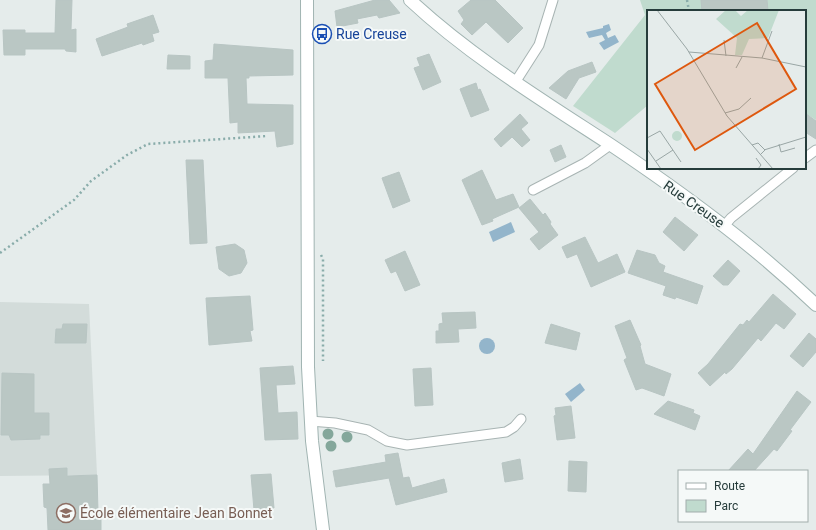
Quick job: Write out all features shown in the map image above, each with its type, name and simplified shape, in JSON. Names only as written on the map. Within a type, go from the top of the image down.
[{"type":"main road","points":[[307,0],[308,367],[310,421],[323,530]]},
{"type":"main road","name":"Rue Creuse","points":[[410,0],[466,46],[725,225],[776,267],[816,304]]},
{"type":"lane","points":[[516,81],[539,45],[553,0]]},
{"type":"lane","points":[[534,190],[585,163],[610,145]]},
{"type":"lane","points":[[806,157],[816,150]]},
{"type":"lane","points":[[725,225],[731,218],[792,169]]},
{"type":"lane","points":[[310,421],[335,423],[368,430],[387,441],[407,445],[506,432],[514,427],[520,419]]},
{"type":"path","points":[[687,0],[688,10]]},
{"type":"path","points":[[0,253],[74,200],[91,181],[127,155],[148,144],[267,136]]},
{"type":"shaded area","points":[[0,302],[89,304],[97,475],[0,476]]},
{"type":"green space","points":[[640,0],[816,0],[816,120],[806,114],[806,10],[647,10],[647,106],[615,133],[573,106],[645,15]]},
{"type":"water","points":[[609,24],[611,30],[606,33],[608,38],[615,35],[619,42],[604,50],[599,43],[605,40],[602,35],[589,38],[586,32],[603,28],[603,26]]},
{"type":"water","points":[[511,222],[515,232],[493,242],[489,232]]},
{"type":"water","points":[[487,338],[493,340],[495,346],[493,352],[487,354],[481,352],[479,346],[481,340]]},
{"type":"water","points":[[580,383],[585,390],[571,402],[565,394]]},
{"type":"building","points":[[56,0],[72,0],[71,30],[76,29],[76,52],[66,51],[65,49],[25,49],[25,55],[4,55],[3,30],[25,30],[25,33],[55,33]]},
{"type":"building","points":[[375,0],[389,0],[400,13],[379,18],[377,15],[357,19],[358,23],[337,27],[335,11]]},
{"type":"building","points":[[471,0],[495,0],[523,28],[508,43],[486,22],[472,35],[461,24],[464,20],[458,11]]},
{"type":"building","points":[[701,0],[767,0],[768,10],[702,10]]},
{"type":"building","points":[[153,15],[159,32],[152,34],[154,41],[143,45],[142,43],[102,56],[96,39],[128,27],[127,24]]},
{"type":"building","points":[[214,44],[293,50],[293,75],[249,76],[249,78],[246,78],[247,104],[293,105],[293,144],[277,147],[275,131],[238,133],[238,122],[230,123],[228,78],[205,78],[205,61],[213,60]]},
{"type":"building","points":[[429,54],[441,82],[423,90],[414,68],[420,66],[417,58]]},
{"type":"building","points":[[168,55],[190,56],[190,69],[167,69]]},
{"type":"building","points":[[592,62],[596,72],[579,78],[566,99],[549,88],[568,71]]},
{"type":"building","points":[[476,83],[478,90],[480,89],[489,110],[471,117],[460,89]]},
{"type":"building","points":[[520,114],[528,123],[521,129],[530,140],[522,147],[512,137],[501,147],[494,139]]},
{"type":"building","points":[[806,114],[816,121],[816,139],[806,133]]},
{"type":"building","points":[[561,145],[566,157],[555,162],[550,150]]},
{"type":"building","points":[[186,160],[203,160],[207,243],[190,244]]},
{"type":"building","points":[[482,170],[496,200],[513,194],[519,207],[492,219],[493,221],[482,225],[462,180]]},
{"type":"building","points":[[399,172],[410,201],[393,208],[382,178]]},
{"type":"building","points":[[530,199],[543,215],[545,213],[551,222],[550,224],[558,235],[539,250],[530,239],[539,232],[519,208]]},
{"type":"building","points":[[675,217],[698,235],[684,251],[663,232]]},
{"type":"building","points":[[585,237],[598,263],[617,254],[625,272],[591,287],[577,254],[567,258],[562,247]]},
{"type":"building","points":[[235,244],[244,250],[247,263],[241,273],[229,276],[219,269],[216,247]]},
{"type":"building","points":[[637,250],[655,255],[659,263],[665,266],[663,272],[703,286],[697,304],[676,297],[675,299],[663,295],[666,286],[628,273]]},
{"type":"building","points":[[405,251],[420,285],[405,291],[396,271],[391,273],[385,260]]},
{"type":"building","points":[[728,260],[740,271],[728,285],[723,285],[713,276]]},
{"type":"building","points":[[773,294],[796,314],[784,329],[776,323],[761,341],[758,338],[732,369],[726,374],[725,372],[710,386],[698,373],[708,364],[740,324],[743,325],[747,320],[749,322]]},
{"type":"building","points":[[250,296],[253,330],[250,331],[252,341],[209,345],[206,298]]},
{"type":"building","points":[[475,312],[476,328],[458,329],[459,342],[436,343],[436,331],[439,331],[439,324],[443,323],[442,313]]},
{"type":"building","points":[[630,320],[641,345],[645,364],[671,374],[664,396],[642,388],[636,390],[624,360],[627,358],[615,326]]},
{"type":"building","points":[[63,324],[87,324],[86,343],[55,343],[56,329],[62,329]]},
{"type":"building","points":[[551,324],[580,333],[576,350],[545,343]]},
{"type":"building","points":[[809,333],[816,339],[816,352],[803,367],[790,356]]},
{"type":"building","points":[[293,366],[295,384],[276,385],[278,413],[297,412],[298,439],[265,440],[260,368]]},
{"type":"building","points":[[431,368],[433,405],[415,406],[413,369]]},
{"type":"building","points":[[2,373],[34,374],[34,413],[49,413],[49,435],[40,435],[40,439],[11,440],[9,435],[1,435]]},
{"type":"building","points":[[797,391],[811,402],[790,430],[792,431],[777,451],[774,449],[755,470],[729,470],[748,449],[753,454]]},
{"type":"building","points":[[668,401],[694,410],[693,413],[700,416],[695,430],[654,414]]},
{"type":"building","points":[[571,406],[575,438],[557,440],[554,416],[556,415],[555,408]]},
{"type":"building","points":[[398,453],[403,478],[409,477],[412,488],[444,479],[447,492],[396,505],[389,478],[336,487],[333,471],[386,462],[385,455]]},
{"type":"building","points":[[520,459],[523,479],[505,482],[502,463]]},
{"type":"building","points":[[569,461],[587,462],[586,492],[568,491]]},
{"type":"building","points":[[67,468],[67,476],[97,475],[98,512],[101,512],[101,530],[48,530],[47,508],[44,507],[43,484],[50,484],[49,469]]},
{"type":"building","points":[[271,474],[274,508],[254,510],[251,475]]},
{"type":"place","name":"Rue Creuse","points":[[322,34]]},
{"type":"place","name":"École élémentaire Jean Bonnet","points":[[66,513]]}]
